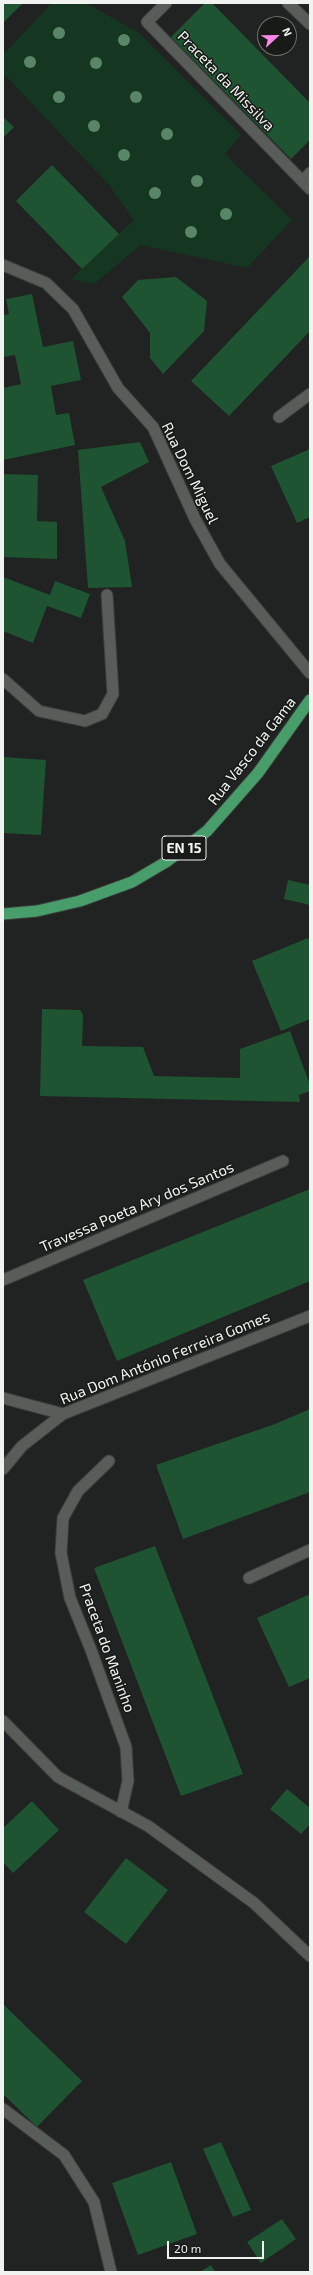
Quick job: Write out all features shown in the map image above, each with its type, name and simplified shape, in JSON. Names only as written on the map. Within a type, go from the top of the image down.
[{"type":"main road","name":"Rua Vasco da Gama","points":[[3,914],[38,911],[80,901],[132,882],[166,862],[211,826],[258,773],[310,700]]},
{"type":"street","name":"Praceta da Missilva","points":[[166,3],[146,22],[308,181]]},
{"type":"street","points":[[288,3],[310,24]]},
{"type":"street","name":"Rua Dom Miguel","points":[[3,265],[46,283],[73,309],[118,388],[153,427],[195,519],[220,564],[310,673]]},
{"type":"street","points":[[279,417],[310,394]]},
{"type":"street","points":[[3,679],[39,711],[85,721],[102,714],[113,694],[107,595]]},
{"type":"street","name":"Travessa Poeta Ary dos Santos","points":[[3,1280],[283,1161]]},
{"type":"street","name":"Rua Dom António Ferreira Gomes","points":[[3,1469],[22,1446],[63,1414],[310,1316]]},
{"type":"street","points":[[3,1398],[63,1414]]},
{"type":"street","name":"Praceta do Maninho","points":[[109,1461],[78,1490],[63,1518],[61,1553],[70,1598],[92,1650],[126,1747],[128,1781],[121,1812]]},
{"type":"street","points":[[249,1578],[310,1550]]},
{"type":"street","points":[[3,1721],[58,1777],[148,1826],[254,1903],[310,1956]]},
{"type":"street","points":[[3,2109],[64,2155],[94,2202],[111,2272]]},
{"type":"green space","points":[[52,3],[86,3],[139,33],[241,135],[225,154],[292,220],[247,268],[141,245],[94,284],[71,279],[134,220],[109,185],[3,73],[3,55]]},
{"type":"building","points":[[3,3],[23,3],[3,23]]},
{"type":"building","points":[[205,3],[212,3],[257,49],[257,56],[264,56],[310,103],[310,140],[291,159],[171,37]]},
{"type":"building","points":[[3,117],[14,127],[3,138]]},
{"type":"building","points":[[52,165],[119,234],[82,269],[16,201]]},
{"type":"building","points":[[310,256],[310,331],[229,416],[191,381]]},
{"type":"building","points":[[176,277],[207,301],[204,331],[163,374],[150,358],[150,333],[122,297],[138,280]]},
{"type":"building","points":[[32,294],[43,347],[73,341],[81,380],[51,386],[56,415],[69,413],[75,445],[3,460],[3,388],[21,384],[15,355],[3,357],[3,315],[9,314],[6,299]]},
{"type":"building","points":[[140,442],[149,462],[101,487],[125,541],[132,587],[88,588],[78,450]]},
{"type":"building","points":[[310,449],[310,517],[297,523],[271,466]]},
{"type":"building","points":[[3,474],[38,475],[37,521],[57,522],[57,559],[3,557]]},
{"type":"building","points":[[3,577],[50,595],[55,581],[90,594],[81,618],[47,606],[33,643],[3,631]]},
{"type":"building","points":[[3,757],[46,760],[41,835],[3,833]]},
{"type":"building","points":[[288,880],[310,885],[310,905],[284,899]]},
{"type":"building","points":[[308,938],[310,943],[310,1019],[281,1031],[252,961]]},
{"type":"building","points":[[42,1009],[80,1010],[83,1015],[82,1046],[143,1047],[154,1076],[240,1078],[240,1049],[290,1031],[310,1085],[310,1091],[299,1095],[300,1102],[40,1096]]},
{"type":"building","points":[[310,1189],[310,1281],[117,1361],[83,1280]]},
{"type":"building","points":[[310,1409],[310,1492],[183,1539],[156,1465],[275,1424]]},
{"type":"building","points":[[155,1546],[243,1774],[181,1796],[94,1568]]},
{"type":"building","points":[[310,1594],[310,1678],[289,1687],[257,1618]]},
{"type":"building","points":[[287,1789],[310,1808],[310,1824],[301,1834],[270,1809]]},
{"type":"building","points":[[32,1801],[59,1830],[13,1873],[3,1862],[3,1828]]},
{"type":"building","points":[[126,1858],[168,1890],[126,1944],[84,1912]]},
{"type":"building","points":[[3,2004],[82,2081],[37,2127],[3,2094]]},
{"type":"building","points":[[221,2142],[251,2210],[233,2217],[203,2149]]},
{"type":"building","points":[[171,2162],[197,2234],[138,2255],[112,2183]]},
{"type":"building","points":[[282,2219],[296,2239],[261,2263],[247,2242]]},
{"type":"building","points":[[211,2265],[215,2272],[200,2272]]}]
